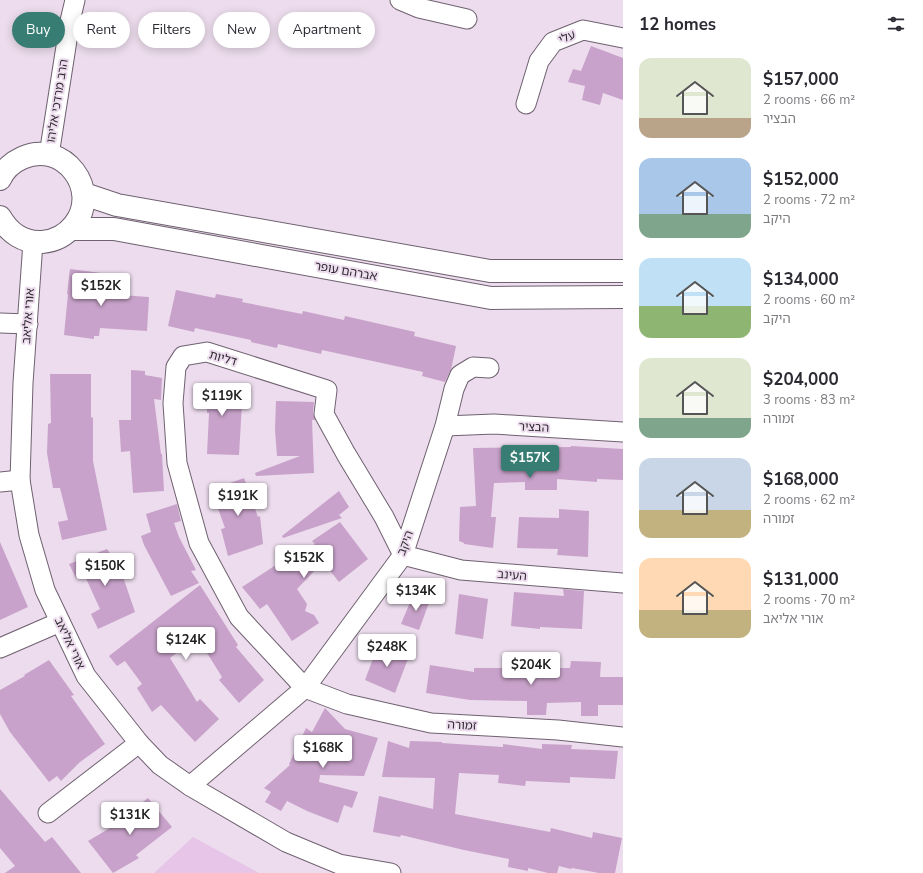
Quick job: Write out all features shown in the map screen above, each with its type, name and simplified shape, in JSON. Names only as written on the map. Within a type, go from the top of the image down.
[{"type":"street","name":"הרב מרדכי אליהו","points":[[49,155],[70,21],[75,0]]},
{"type":"street","points":[[400,0],[419,8],[467,19]]},
{"type":"street","name":"עלי","points":[[526,104],[539,62],[554,42],[583,30],[623,38]]},
{"type":"street","points":[[0,177],[12,164],[27,156],[38,154],[49,155],[59,159],[76,173],[84,194],[81,213],[71,229],[63,236],[53,240],[32,242],[22,238],[12,233],[0,217]]},
{"type":"street","name":"אברהם עופר","points":[[84,194],[117,205],[490,271],[623,271]]},
{"type":"street","name":"אברהם עופר","points":[[71,229],[114,229],[491,298],[623,297]]},
{"type":"street","name":"אורי אליאב","points":[[32,242],[28,324],[23,383],[20,480],[29,535],[45,590],[86,676],[139,743],[160,765],[190,786],[286,842],[339,868],[391,873]]},
{"type":"street","points":[[0,323],[28,324]]},
{"type":"street","name":"דליות","points":[[305,688],[239,617],[199,543],[177,463],[174,402],[176,367],[183,356],[206,352],[327,390],[324,414],[384,517],[403,555]]},
{"type":"street","name":"היקב","points":[[190,786],[305,688],[403,555],[445,426],[454,389],[460,375],[473,366],[489,368]]},
{"type":"street","name":"הבציר","points":[[445,426],[494,424],[623,432]]},
{"type":"street","points":[[0,482],[20,480]]},
{"type":"street","name":"העינב","points":[[403,555],[461,570],[623,583]]},
{"type":"street","points":[[0,648],[60,622]]},
{"type":"street","name":"זמורה","points":[[305,688],[347,704],[431,723],[558,730],[623,736]]},
{"type":"street","points":[[48,813],[139,743]]},
{"type":"shaded area","points":[[193,837],[259,873],[154,873]]},
{"type":"building","points":[[591,46],[623,58],[623,100],[603,93],[600,105],[582,100],[585,86],[568,82],[573,69],[581,71]]},
{"type":"building","points":[[70,269],[109,274],[106,294],[149,297],[147,331],[100,328],[99,336],[94,336],[94,339],[64,335]]},
{"type":"building","points":[[176,290],[215,298],[216,294],[243,299],[242,302],[302,314],[303,311],[344,320],[345,316],[415,332],[414,336],[456,346],[451,370],[445,382],[422,376],[423,372],[322,350],[321,354],[278,344],[277,348],[251,342],[251,340],[195,328],[194,332],[168,326]]},
{"type":"building","points":[[131,370],[145,371],[145,375],[162,378],[161,400],[154,399],[162,454],[164,491],[133,493],[130,451],[121,452],[119,420],[131,420]]},
{"type":"building","points":[[50,374],[91,374],[93,461],[107,530],[62,540],[58,522],[68,520],[60,488],[53,488],[47,453],[48,424],[51,423]]},
{"type":"building","points":[[197,384],[243,386],[239,455],[207,454],[209,413],[207,413],[207,404],[196,403]]},
{"type":"building","points":[[276,401],[314,402],[313,413],[315,420],[312,420],[314,473],[256,476],[255,473],[300,456],[277,456],[275,430]]},
{"type":"building","points":[[571,446],[623,449],[623,480],[597,479],[597,482],[557,479],[557,490],[525,490],[525,482],[494,483],[491,517],[496,517],[493,548],[464,544],[459,541],[460,507],[476,506],[473,448]]},
{"type":"building","points":[[244,478],[258,517],[260,516],[263,544],[228,556],[221,529],[225,528],[212,492],[217,491],[216,488]]},
{"type":"building","points":[[339,491],[349,507],[339,515],[342,518],[283,538],[282,536]]},
{"type":"building","points":[[177,504],[181,521],[174,523],[179,537],[196,570],[191,571],[199,583],[171,596],[144,545],[141,536],[151,532],[146,514]]},
{"type":"building","points":[[559,509],[589,511],[588,557],[557,555],[558,549],[517,548],[519,517],[559,518]]},
{"type":"building","points":[[340,522],[368,559],[339,582],[323,562],[297,589],[307,604],[305,611],[314,615],[319,623],[292,641],[267,604],[260,609],[242,587],[279,563],[280,564],[315,544],[312,541]]},
{"type":"building","points":[[0,542],[28,607],[0,620]]},
{"type":"building","points":[[107,549],[120,568],[135,612],[98,629],[91,614],[100,609],[84,574],[76,578],[69,564]]},
{"type":"building","points":[[200,585],[238,645],[236,647],[264,680],[239,703],[219,680],[222,677],[197,637],[170,658],[197,702],[200,699],[219,719],[195,742],[161,705],[152,712],[137,688],[142,684],[125,661],[117,666],[109,656]]},
{"type":"building","points":[[563,589],[584,591],[582,629],[540,627],[540,629],[511,626],[514,592],[564,596]]},
{"type":"building","points":[[459,594],[488,599],[483,639],[455,634]]},
{"type":"building","points":[[413,595],[430,600],[419,630],[401,624]]},
{"type":"building","points":[[379,643],[409,656],[395,693],[365,680]]},
{"type":"building","points":[[49,660],[74,695],[71,696],[105,744],[80,762],[61,781],[57,776],[49,782],[10,732],[0,714],[0,690]]},
{"type":"building","points":[[571,661],[601,662],[600,677],[623,677],[623,705],[598,705],[598,716],[581,716],[581,702],[547,703],[546,715],[527,715],[527,701],[470,700],[426,693],[430,665],[474,672],[474,668],[570,668]]},
{"type":"building","points":[[325,708],[345,729],[378,738],[364,776],[320,775],[319,782],[358,792],[352,808],[344,805],[338,823],[307,811],[287,801],[281,811],[265,802],[271,792],[264,788],[290,765],[289,764],[306,728],[312,732]]},
{"type":"building","points":[[388,741],[409,748],[410,741],[503,747],[503,744],[542,749],[542,744],[572,745],[571,749],[618,751],[615,779],[570,777],[570,783],[526,781],[525,786],[498,783],[499,775],[459,773],[455,814],[550,832],[551,828],[592,838],[593,832],[622,838],[615,873],[599,873],[559,866],[557,873],[548,873],[528,868],[528,871],[508,867],[509,859],[401,835],[400,837],[373,832],[379,796],[433,809],[435,778],[382,777]]},
{"type":"building","points":[[0,789],[45,842],[52,837],[81,873],[5,873],[15,866],[0,848]]},
{"type":"building","points":[[148,798],[172,827],[136,855],[139,858],[113,873],[88,841],[127,818],[125,816]]}]
